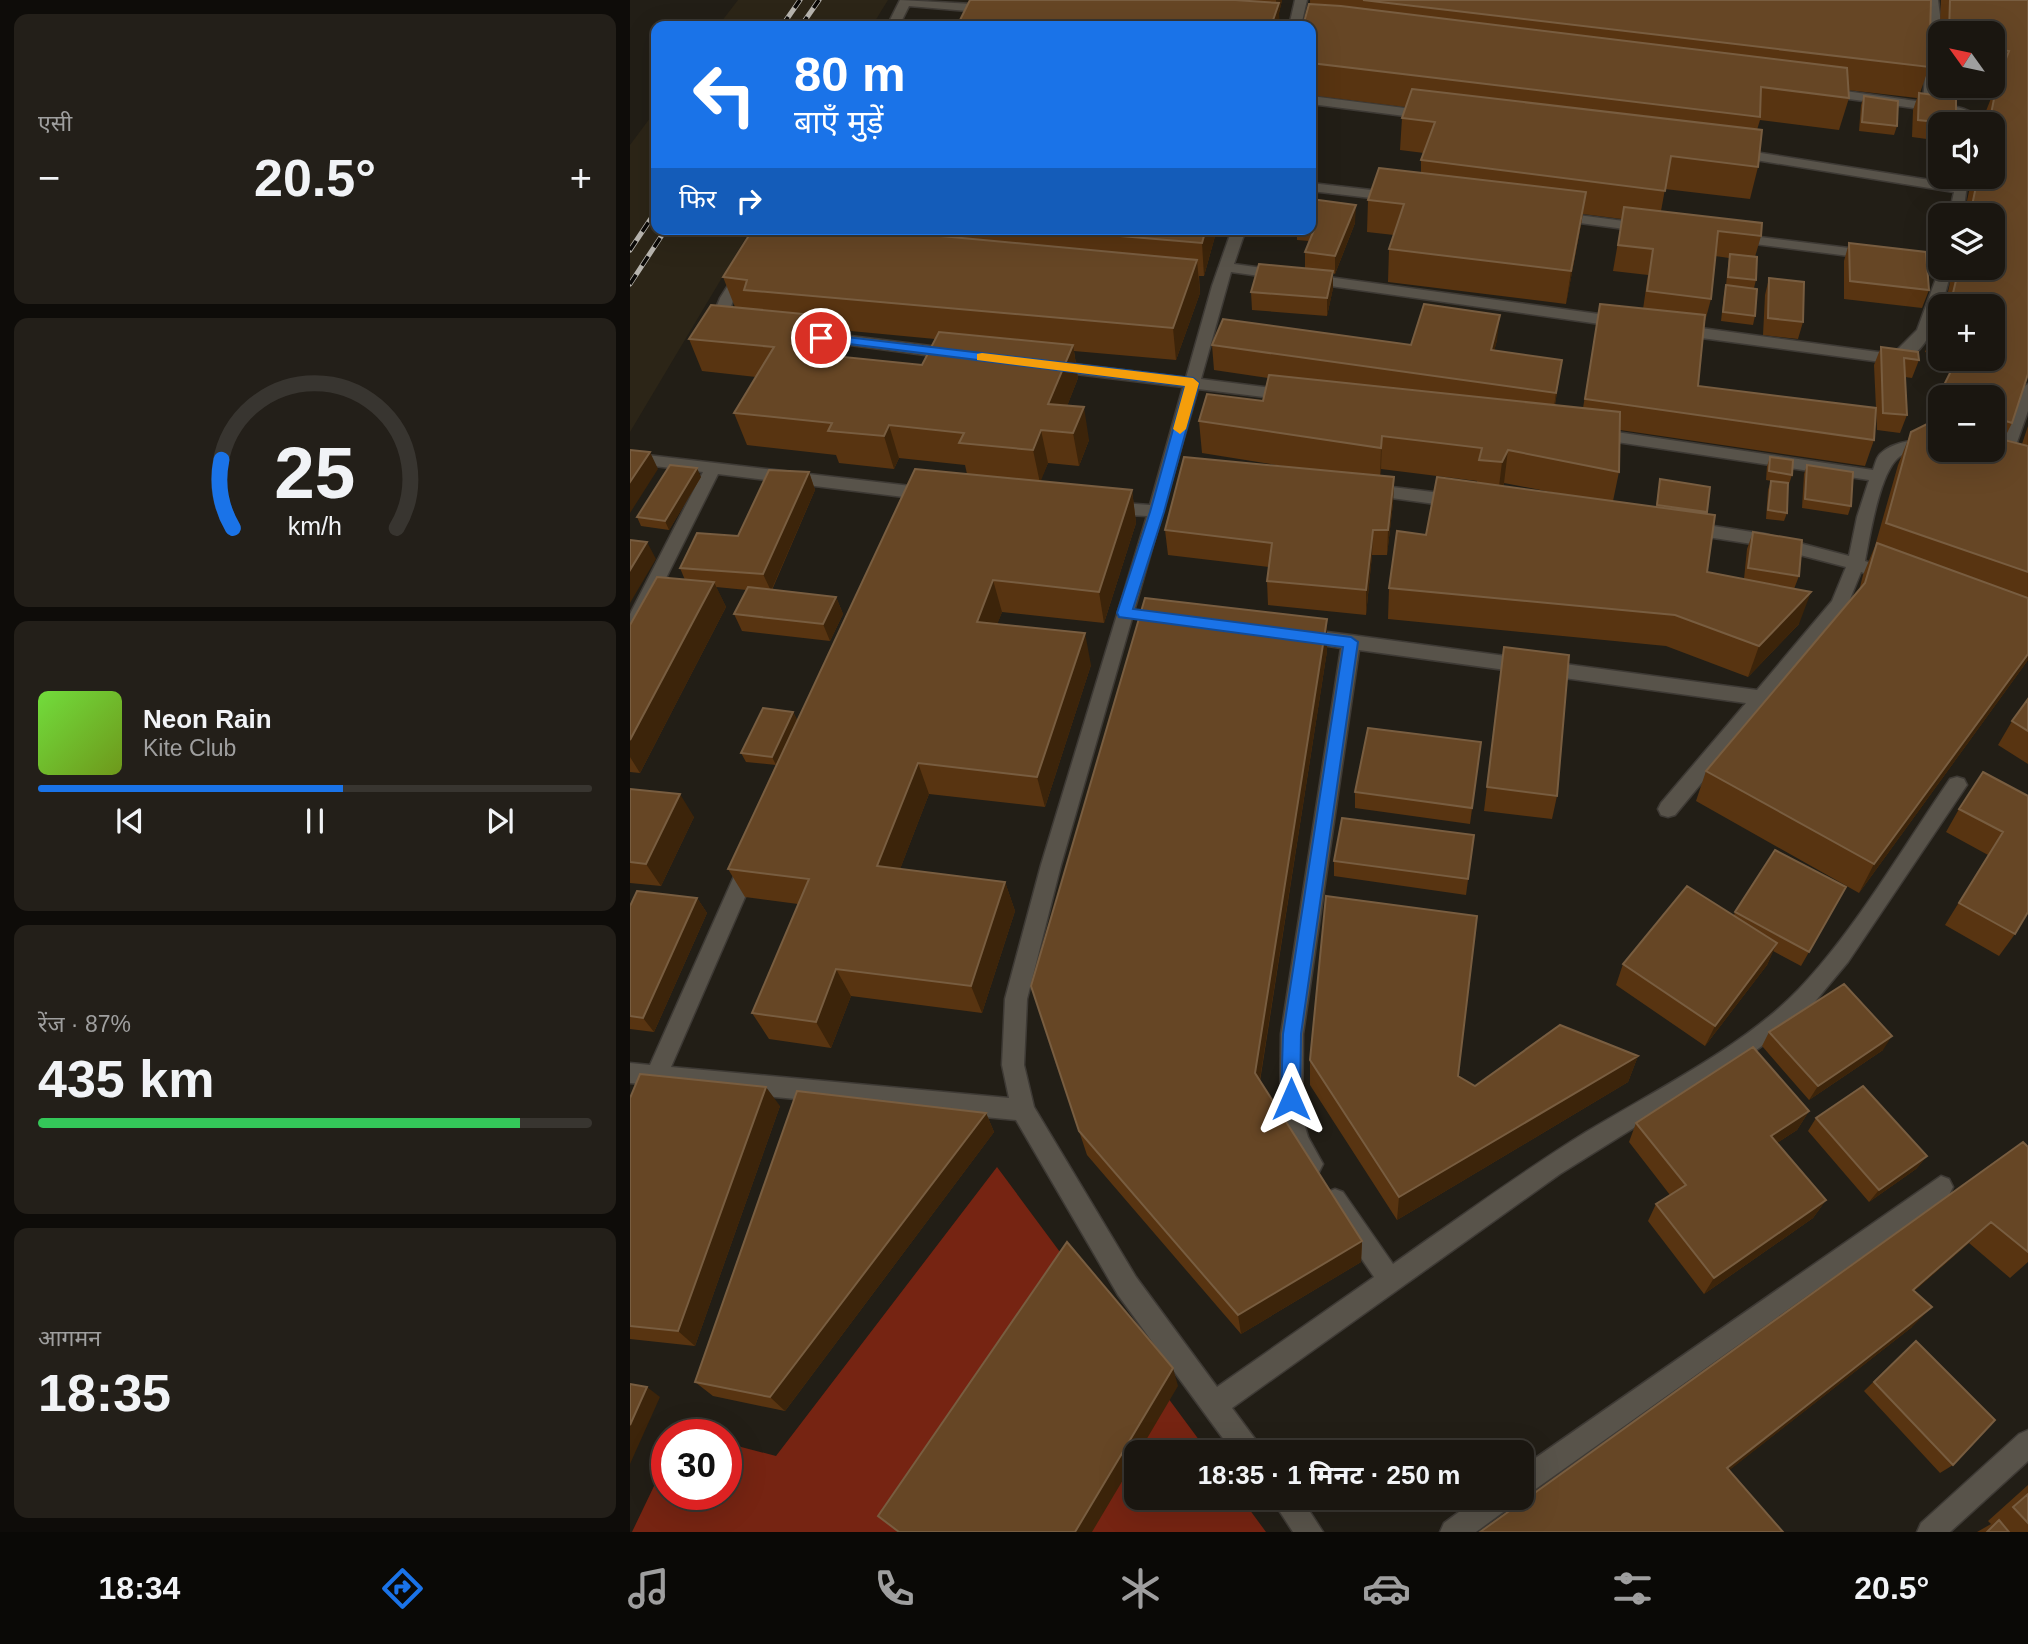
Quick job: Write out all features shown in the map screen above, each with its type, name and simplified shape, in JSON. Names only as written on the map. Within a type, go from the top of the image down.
[{"type":"street","points":[[1297,21],[1301,0]]},
{"type":"street","points":[[1932,0],[1934,21]]},
{"type":"street","points":[[895,21],[905,1],[998,9]]},
{"type":"street","points":[[1894,19],[1928,22]]},
{"type":"street","points":[[1807,90],[1929,105],[1962,112]]},
{"type":"street","points":[[1929,98],[1929,105]]},
{"type":"street","points":[[1316,101],[1446,117]]},
{"type":"street","points":[[1717,151],[1928,179]]},
{"type":"street","points":[[1316,188],[1407,198]]},
{"type":"street","points":[[1544,215],[1667,230]]},
{"type":"street","points":[[750,328],[728,322],[721,313],[727,298],[768,245],[770,235]]},
{"type":"street","points":[[1237,235],[1227,267],[1212,285],[1176,469],[1157,512],[1125,613],[1051,866],[1016,999],[1013,1065],[1023,1110],[1127,1286],[1240,1440]]},
{"type":"street","points":[[1722,237],[1886,257]]},
{"type":"street","points":[[1227,267],[1639,325]]},
{"type":"street","points":[[1666,329],[1896,359],[1913,348],[1928,325],[1941,280]]},
{"type":"street","points":[[795,335],[974,356]]},
{"type":"street","points":[[1042,365],[1303,397]]},
{"type":"street","points":[[2019,472],[1994,465],[2028,389]]},
{"type":"street","points":[[1577,432],[1879,476]]},
{"type":"street","points":[[1668,809],[1840,604],[1856,563],[1865,517],[1885,458],[1902,447],[1928,448]]},
{"type":"street","points":[[630,458],[911,499],[941,495]]},
{"type":"street","points":[[630,632],[713,468]]},
{"type":"street","points":[[1354,489],[1472,503]]},
{"type":"street","points":[[1090,506],[1157,512]]},
{"type":"street","points":[[1668,526],[1732,534],[1856,563],[1904,582]]},
{"type":"street","points":[[1125,613],[1151,617]]},
{"type":"street","points":[[1284,634],[1763,698]]},
{"type":"street","points":[[1351,642],[1292,1034],[1291,1116],[1298,1141],[1315,1171],[1390,1280]]},
{"type":"street","points":[[1214,1405],[1552,1166],[1733,1054],[1779,1021],[1805,997],[1841,955],[1957,785]]},
{"type":"street","points":[[656,1076],[757,848]]},
{"type":"street","points":[[630,1073],[1023,1110]]},
{"type":"street","points":[[1534,1475],[1941,1187]]},
{"type":"street","points":[[1930,1532],[2028,1443]]},
{"type":"street","points":[[1293,1510],[1310,1532]]},
{"type":"street","points":[[1453,1532],[1484,1510]]},
{"type":"shaded area","points":[[738,0],[888,0],[875,21],[722,21]]},
{"type":"shaded area","points":[[651,117],[651,235],[747,235],[630,432],[630,145]]},
{"type":"shaded area","points":[[997,1167],[1199,1440],[1124,1440],[1124,1510],[1250,1510],[1266,1532],[632,1532],[651,1492],[651,1510],[742,1510],[742,1447],[776,1456]]},
{"type":"building","points":[[970,0],[1235,0],[1279,3],[1273,21],[960,21]]},
{"type":"building","points":[[1363,0],[1931,0],[1928,67]]},
{"type":"building","points":[[1950,0],[2028,0],[2028,374],[2012,423],[2005,421],[2005,385],[1944,385],[1951,371],[2005,371],[2005,294],[1952,294],[1956,280],[2005,280],[2005,203],[1973,203],[1975,189],[2005,189],[2005,112],[1991,112],[1994,98],[2006,98],[2006,59],[2009,51],[2006,51],[2006,21],[1949,21]]},
{"type":"building","points":[[1309,4],[1341,6],[1847,68],[1849,98],[1761,87],[1760,117],[1316,64],[1316,21],[1304,21]]},
{"type":"building","points":[[1412,89],[1762,130],[1758,167],[1671,156],[1665,191],[1421,160],[1435,122],[1402,118]]},
{"type":"building","points":[[1919,93],[1928,94],[1928,98],[1956,98],[1956,112],[1928,112],[1928,121],[1918,120]]},
{"type":"building","points":[[1864,96],[1898,101],[1897,126],[1862,122]]},
{"type":"building","points":[[1379,168],[1586,192],[1571,271],[1389,249],[1404,204],[1368,200]]},
{"type":"building","points":[[1316,200],[1356,205],[1335,256],[1305,252],[1312,235],[1316,235]]},
{"type":"building","points":[[1624,207],[1762,223],[1761,236],[1718,231],[1711,299],[1647,291],[1653,249],[1618,245]]},
{"type":"building","points":[[749,235],[930,235],[1197,260],[1173,328],[744,290],[747,280],[723,277]]},
{"type":"building","points":[[1108,235],[1204,235],[1202,243]]},
{"type":"building","points":[[1849,243],[1926,252],[1929,290],[1850,281]]},
{"type":"building","points":[[1730,254],[1757,257],[1756,280],[1728,277]]},
{"type":"building","points":[[1259,264],[1333,271],[1327,298],[1251,292]]},
{"type":"building","points":[[1769,278],[1804,282],[1803,322],[1768,318]]},
{"type":"building","points":[[1726,285],[1757,289],[1755,316],[1723,312]]},
{"type":"building","points":[[1424,304],[1500,315],[1491,350],[1562,360],[1556,393],[1212,345],[1223,319],[1411,345]]},
{"type":"building","points":[[1600,304],[1705,315],[1698,386],[1876,408],[1874,440],[1585,399]]},
{"type":"building","points":[[711,305],[835,317],[814,354],[922,365],[939,332],[1073,345],[1048,404],[1084,407],[1073,433],[1041,430],[1033,450],[959,443],[964,433],[889,425],[884,436],[828,431],[832,423],[734,413],[774,347],[689,339]]},
{"type":"building","points":[[1881,347],[1918,352],[1919,360],[1904,358],[1907,415],[1883,413]]},
{"type":"building","points":[[1269,375],[1620,412],[1619,472],[1508,450],[1502,462],[1479,460],[1482,448],[1382,436],[1381,448],[1199,421],[1207,394],[1263,401]]},
{"type":"building","points":[[1928,424],[1928,462],[2005,462],[2005,440],[2028,446],[2028,572],[1886,523],[1911,432]]},
{"type":"building","points":[[630,450],[650,452],[630,482]]},
{"type":"building","points":[[1184,457],[1394,477],[1388,530],[1373,530],[1366,590],[1267,581],[1272,543],[1165,530]]},
{"type":"building","points":[[1770,457],[1793,460],[1792,475],[1769,471]]},
{"type":"building","points":[[670,465],[697,468],[665,521],[637,517]]},
{"type":"building","points":[[1807,465],[1853,472],[1851,506],[1805,499]]},
{"type":"building","points":[[915,469],[1132,490],[1099,592],[993,580],[977,622],[1085,633],[1037,777],[918,763],[877,866],[1005,882],[971,986],[836,969],[816,1022],[752,1013],[809,879],[728,869]]},
{"type":"building","points":[[769,470],[809,472],[763,574],[680,568],[697,533],[738,536]]},
{"type":"building","points":[[1437,477],[1715,515],[1707,572],[1811,592],[1759,646],[1675,615],[1389,588],[1397,531],[1426,535]]},
{"type":"building","points":[[1660,479],[1710,487],[1707,512],[1657,505]]},
{"type":"building","points":[[1771,481],[1788,483],[1787,513],[1768,510]]},
{"type":"building","points":[[1753,532],[1802,540],[1799,576],[1748,568]]},
{"type":"building","points":[[630,540],[647,542],[630,570]]},
{"type":"building","points":[[1877,543],[2028,598],[2028,654],[1874,864],[1706,771],[1865,583]]},
{"type":"building","points":[[657,577],[714,582],[630,740],[630,625]]},
{"type":"building","points":[[748,587],[836,597],[823,624],[734,614]]},
{"type":"building","points":[[1145,598],[1327,619],[1255,1073],[1362,1241],[1238,1315],[1079,1131],[1031,986]]},
{"type":"building","points":[[1504,647],[1569,655],[1557,796],[1487,787]]},
{"type":"building","points":[[2028,699],[2028,731],[2012,721]]},
{"type":"building","points":[[763,708],[793,712],[772,757],[741,753]]},
{"type":"building","points":[[1368,728],[1481,742],[1472,808],[1355,792]]},
{"type":"building","points":[[1983,772],[2028,796],[2028,912],[2015,934],[1959,903],[2003,832],[1959,809]]},
{"type":"building","points":[[630,789],[680,794],[646,864],[630,862]]},
{"type":"building","points":[[1342,818],[1474,835],[1468,879],[1334,861]]},
{"type":"building","points":[[1775,850],[1846,887],[1809,952],[1735,912]]},
{"type":"building","points":[[1687,886],[1777,943],[1715,1026],[1623,964]]},
{"type":"building","points":[[637,891],[697,898],[643,1018],[630,1016],[630,906]]},
{"type":"building","points":[[1326,896],[1477,916],[1458,1076],[1475,1086],[1560,1025],[1638,1056],[1399,1197],[1310,1060]]},
{"type":"building","points":[[1844,984],[1892,1036],[1818,1086],[1769,1032]]},
{"type":"building","points":[[1753,1047],[1809,1111],[1771,1136],[1826,1200],[1714,1278],[1656,1204],[1686,1185],[1636,1123]]},
{"type":"building","points":[[640,1074],[766,1087],[678,1331],[630,1326],[630,1098]]},
{"type":"building","points":[[1863,1086],[1927,1156],[1879,1190],[1816,1118]]},
{"type":"building","points":[[797,1091],[986,1113],[770,1397],[695,1382]]},
{"type":"building","points":[[2023,1142],[2028,1147],[2028,1252],[1991,1222],[1913,1290],[1932,1307],[1727,1468],[1783,1532],[1480,1532],[1511,1510],[1534,1510],[1534,1493]]},
{"type":"building","points":[[1067,1242],[1173,1368],[1130,1440],[1124,1440],[1124,1450],[1075,1532],[899,1532],[878,1516]]},
{"type":"building","points":[[1916,1341],[1995,1420],[1953,1465],[1874,1382]]},
{"type":"building","points":[[630,1384],[647,1387],[630,1425]]},
{"type":"building","points":[[2028,1494],[2028,1523],[2013,1507]]},
{"type":"building","points":[[1999,1520],[2009,1532],[1987,1532]]},
{"type":"railway","points":[[785,21],[800,0]]},
{"type":"railway","points":[[804,21],[819,0]]},
{"type":"railway","points":[[630,250],[651,218]]},
{"type":"railway","points":[[630,284],[662,235]]},
{"type":"slow traffic","points":[[982,357],[1193,383],[1180,429]]},
{"type":"route","points":[[821,338],[1193,383],[1125,613],[1351,642],[1292,1034],[1291,1099]]}]
